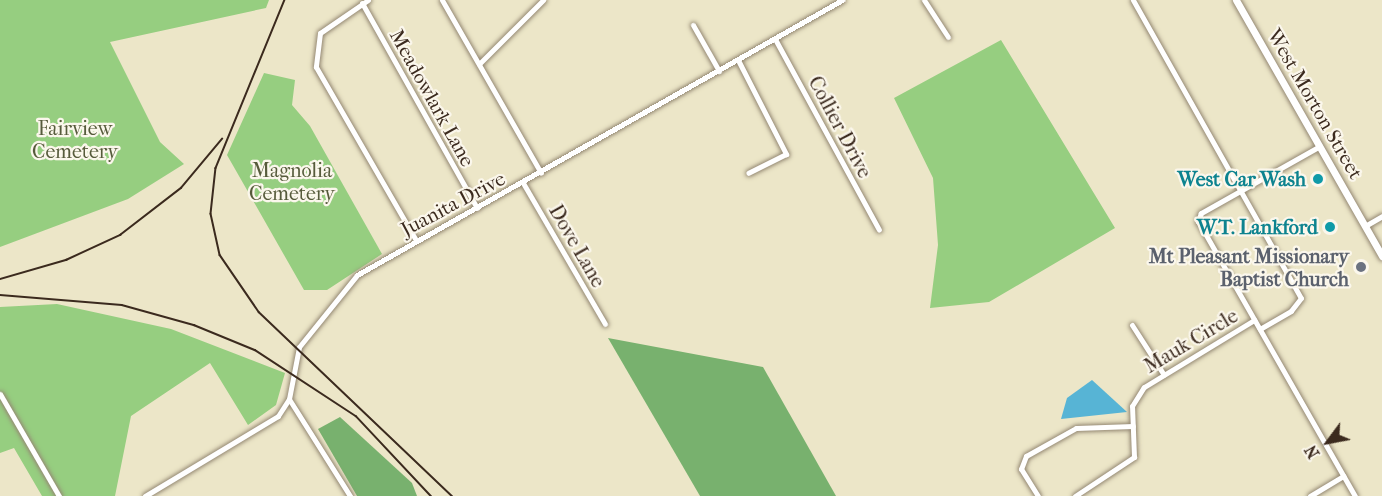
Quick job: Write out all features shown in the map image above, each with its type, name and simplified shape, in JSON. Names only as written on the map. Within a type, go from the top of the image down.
[{"type":"main road","name":"West Morton Street","points":[[1236,0],[1382,256]]},
{"type":"street","points":[[368,0],[320,33],[316,67],[416,240]]},
{"type":"street","points":[[442,0],[541,173]]},
{"type":"street","points":[[479,64],[543,0]]},
{"type":"street","name":"Juanita Drive","points":[[289,399],[299,347],[317,318],[357,275],[416,240],[541,173],[843,0]]},
{"type":"street","points":[[924,0],[948,37]]},
{"type":"street","points":[[1132,0],[1301,298],[1291,312],[1260,329]]},
{"type":"street","name":"Meadowlark Lane","points":[[362,3],[477,208]]},
{"type":"street","points":[[693,25],[718,71]]},
{"type":"street","name":"Collier Drive","points":[[775,39],[879,230]]},
{"type":"street","points":[[738,60],[786,154],[748,173]]},
{"type":"street","points":[[1320,146],[1201,213],[1198,221],[1355,496]]},
{"type":"street","name":"Dove Lane","points":[[523,183],[605,324]]},
{"type":"street","points":[[1365,226],[1382,216]]},
{"type":"street","name":"Mauk Circle","points":[[1075,496],[1134,458],[1133,426],[1136,396],[1164,375],[1254,320]]},
{"type":"street","points":[[1132,325],[1164,375]]},
{"type":"street","points":[[0,394],[59,496]]},
{"type":"street","points":[[145,496],[260,430],[289,399],[350,496]]},
{"type":"street","points":[[1038,496],[1021,469],[1026,456],[1076,428],[1133,426]]},
{"type":"street","points":[[1310,496],[1343,476]]},
{"type":"green space","name":"Fairview Cemetery","points":[[0,0],[269,0],[266,8],[110,42],[160,142],[184,164],[128,199],[0,247]]},
{"type":"green space","points":[[1001,40],[1115,228],[989,302],[930,308],[938,245],[933,178],[894,98]]},
{"type":"green space","name":"Magnolia Cemetery","points":[[264,73],[295,80],[292,105],[310,126],[382,254],[327,290],[304,290],[227,155]]},
{"type":"green space","points":[[57,304],[171,329],[285,373],[276,405],[248,425],[210,363],[131,416],[115,496],[42,496],[14,448],[0,453],[0,307]]},
{"type":"green space","points":[[608,338],[763,367],[836,496],[700,496]]},
{"type":"green space","points":[[340,417],[412,483],[417,496],[357,496],[318,429]]},
{"type":"water","points":[[1092,380],[1127,412],[1061,419],[1067,398]]},
{"type":"railway","points":[[285,0],[216,168],[211,214],[220,255],[259,312],[452,496]]},
{"type":"railway","points":[[0,279],[66,260],[120,235],[181,188],[222,139]]},
{"type":"railway","points":[[0,295],[122,305],[194,325],[255,350],[356,416],[431,496]]},
{"type":"place","name":"West Car Wash","points":[[1318,179]]},
{"type":"place","name":"W.T. Lankford","points":[[1330,227]]},
{"type":"place","name":"Mt Pleasant Missionary Baptist Church","points":[[1361,267]]}]
